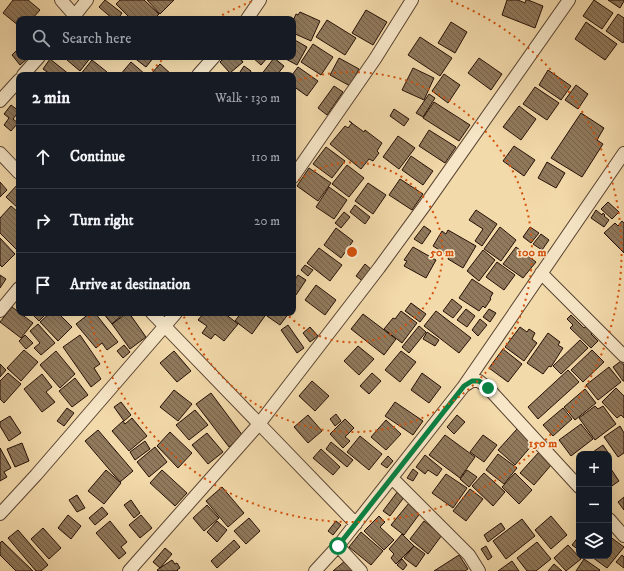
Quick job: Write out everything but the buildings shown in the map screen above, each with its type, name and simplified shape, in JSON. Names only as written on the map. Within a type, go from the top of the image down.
[{"type":"street","points":[[61,0],[73,16]]},
{"type":"street","points":[[75,16],[87,0]]},
{"type":"street","points":[[249,16],[260,0]]},
{"type":"street","points":[[296,173],[376,59],[412,0]]},
{"type":"street","points":[[129,571],[259,424],[379,268],[569,0]]},
{"type":"street","points":[[26,72],[36,60]]},
{"type":"street","points":[[201,72],[211,60]]},
{"type":"street","points":[[0,101],[16,83]]},
{"type":"street","points":[[0,153],[16,170]]},
{"type":"street","points":[[315,571],[356,524],[464,386],[624,153]]},
{"type":"street","points":[[541,273],[623,354]]},
{"type":"street","points":[[0,311],[16,292]]},
{"type":"street","points":[[155,316],[356,524]]},
{"type":"street","points":[[0,514],[36,475],[173,316]]},
{"type":"street","points":[[464,386],[472,381],[479,381],[488,388],[576,484]]},
{"type":"street","points":[[392,478],[469,555],[479,571]]},
{"type":"street","points":[[612,522],[624,536]]},
{"type":"street","points":[[338,546],[361,571]]},
{"type":"route","points":[[338,546],[464,386],[472,381],[479,381],[488,388]]}]
